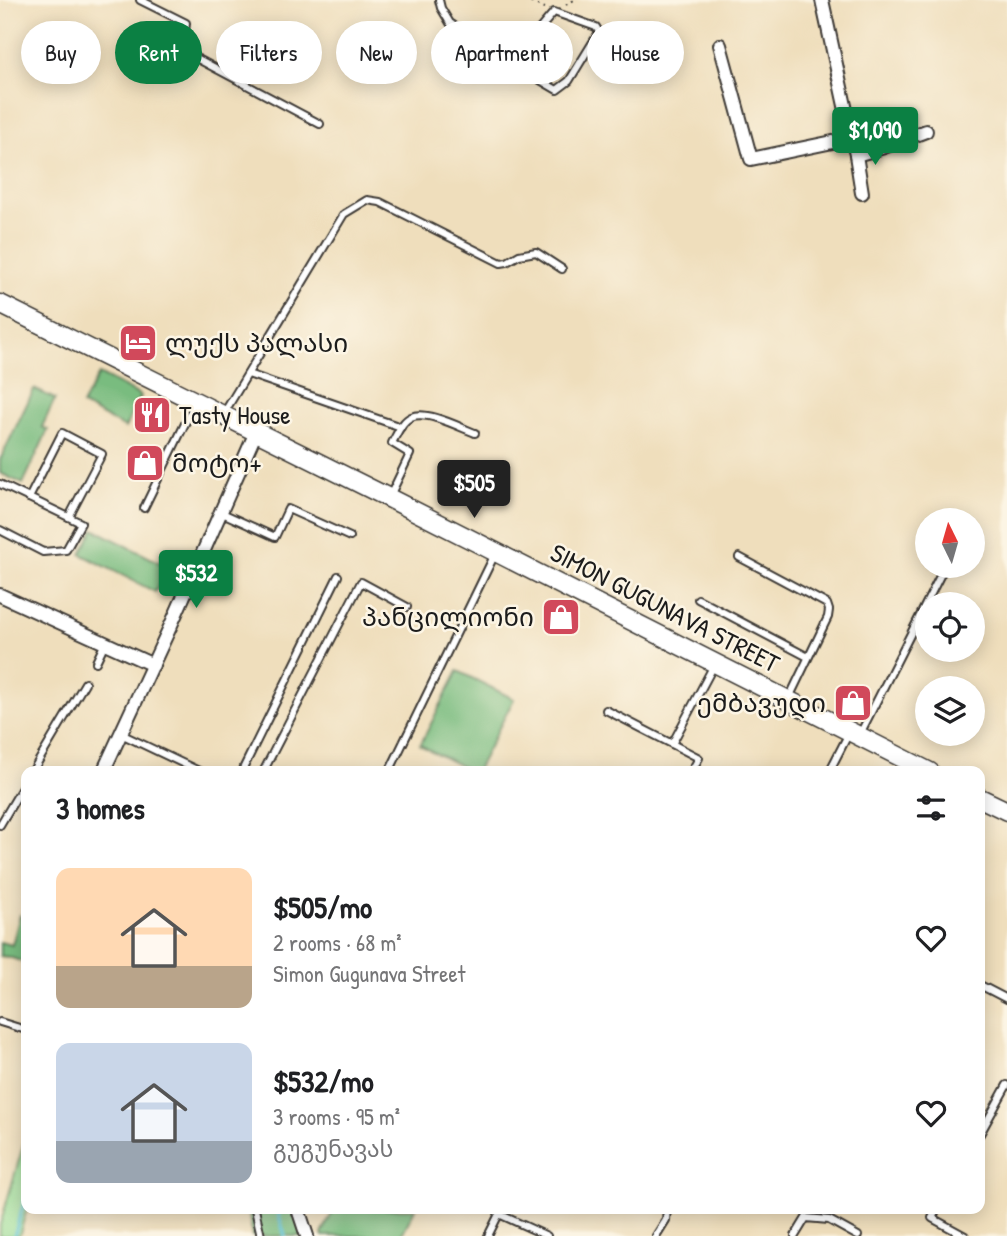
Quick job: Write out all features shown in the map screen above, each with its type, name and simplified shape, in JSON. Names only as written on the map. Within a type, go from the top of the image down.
[{"type":"main road","name":"SIMON GUGUNAVA STREET","points":[[0,304],[918,766]]},
{"type":"main road","points":[[985,800],[1007,811]]},
{"type":"street","points":[[822,0],[862,194]]},
{"type":"street","points":[[720,45],[751,159],[852,138]]},
{"type":"street","points":[[856,155],[926,131]]},
{"type":"street","points":[[106,766],[256,432]]},
{"type":"street","points":[[0,595],[153,665]]},
{"type":"street","points":[[300,1214],[307,1236]]},
{"type":"lane","points":[[140,0],[186,23],[183,51],[320,124]]},
{"type":"lane","points":[[439,0],[449,21]]},
{"type":"lane","points":[[554,12],[596,27],[599,32],[569,81],[557,90],[511,63],[554,12]]},
{"type":"lane","points":[[223,415],[344,214],[366,200],[380,202],[501,262],[536,252],[562,269]]},
{"type":"lane","points":[[248,374],[401,427]]},
{"type":"lane","points":[[144,508],[195,402]]},
{"type":"lane","points":[[389,498],[410,454],[392,443],[410,417],[425,414],[475,433]]},
{"type":"lane","points":[[29,498],[62,433],[102,454],[69,517]]},
{"type":"lane","points":[[0,484],[81,523],[65,550],[43,552],[0,530]]},
{"type":"lane","points":[[220,512],[275,537],[288,509],[350,537]]},
{"type":"lane","points":[[392,766],[496,552]]},
{"type":"lane","points":[[739,557],[827,604],[828,617],[788,700]]},
{"type":"lane","points":[[246,766],[338,576]]},
{"type":"lane","points":[[833,766],[855,733],[939,578]]},
{"type":"lane","points":[[266,766],[361,582],[407,607]]},
{"type":"lane","points":[[698,600],[808,657]]},
{"type":"lane","points":[[96,662],[105,643]]},
{"type":"lane","points":[[672,744],[715,663]]},
{"type":"lane","points":[[36,766],[85,683]]},
{"type":"lane","points":[[606,710],[699,758],[694,766]]},
{"type":"lane","points":[[121,734],[188,766]]},
{"type":"lane","points":[[0,825],[21,789]]},
{"type":"lane","points":[[985,988],[1007,999]]},
{"type":"lane","points":[[0,1022],[21,1028]]},
{"type":"lane","points":[[985,1125],[1007,1085]]},
{"type":"lane","points":[[256,1214],[261,1236]]},
{"type":"lane","points":[[488,1236],[499,1214],[547,1236]]},
{"type":"lane","points":[[656,1236],[666,1220],[667,1214]]},
{"type":"lane","points":[[934,1214],[932,1218],[965,1236]]},
{"type":"lane","points":[[795,1236],[806,1218],[829,1220],[858,1236]]},
{"type":"green space","points":[[99,374],[141,396],[125,428],[82,405]]},
{"type":"green space","points":[[34,389],[55,399],[42,427],[48,430],[23,484],[0,473],[0,460]]},
{"type":"green space","points":[[94,529],[168,567],[155,592],[81,554]]},
{"type":"green space","points":[[458,671],[514,699],[479,766],[460,766],[420,745]]},
{"type":"green space","points":[[20,915],[21,961],[0,956],[0,942],[12,945]]},
{"type":"green space","points":[[21,1153],[21,1214],[26,1214],[19,1236],[0,1236],[0,1225]]},
{"type":"green space","points":[[249,1214],[295,1214],[302,1236],[252,1236]]},
{"type":"green space","points":[[332,1214],[412,1214],[401,1236],[322,1234]]},
{"type":"waterway","points":[[14,1236],[21,1213]]},
{"type":"waterway","points":[[278,1214],[285,1236]]},
{"type":"place","name":"ლუქს პალასი","points":[[138,343]]},
{"type":"place","name":"Tasty House","points":[[152,415]]},
{"type":"place","name":"მოტო+","points":[[145,463]]},
{"type":"place","name":"პანცილიონი","points":[[561,617]]},
{"type":"place","name":"ემბავუდი","points":[[853,703]]}]
